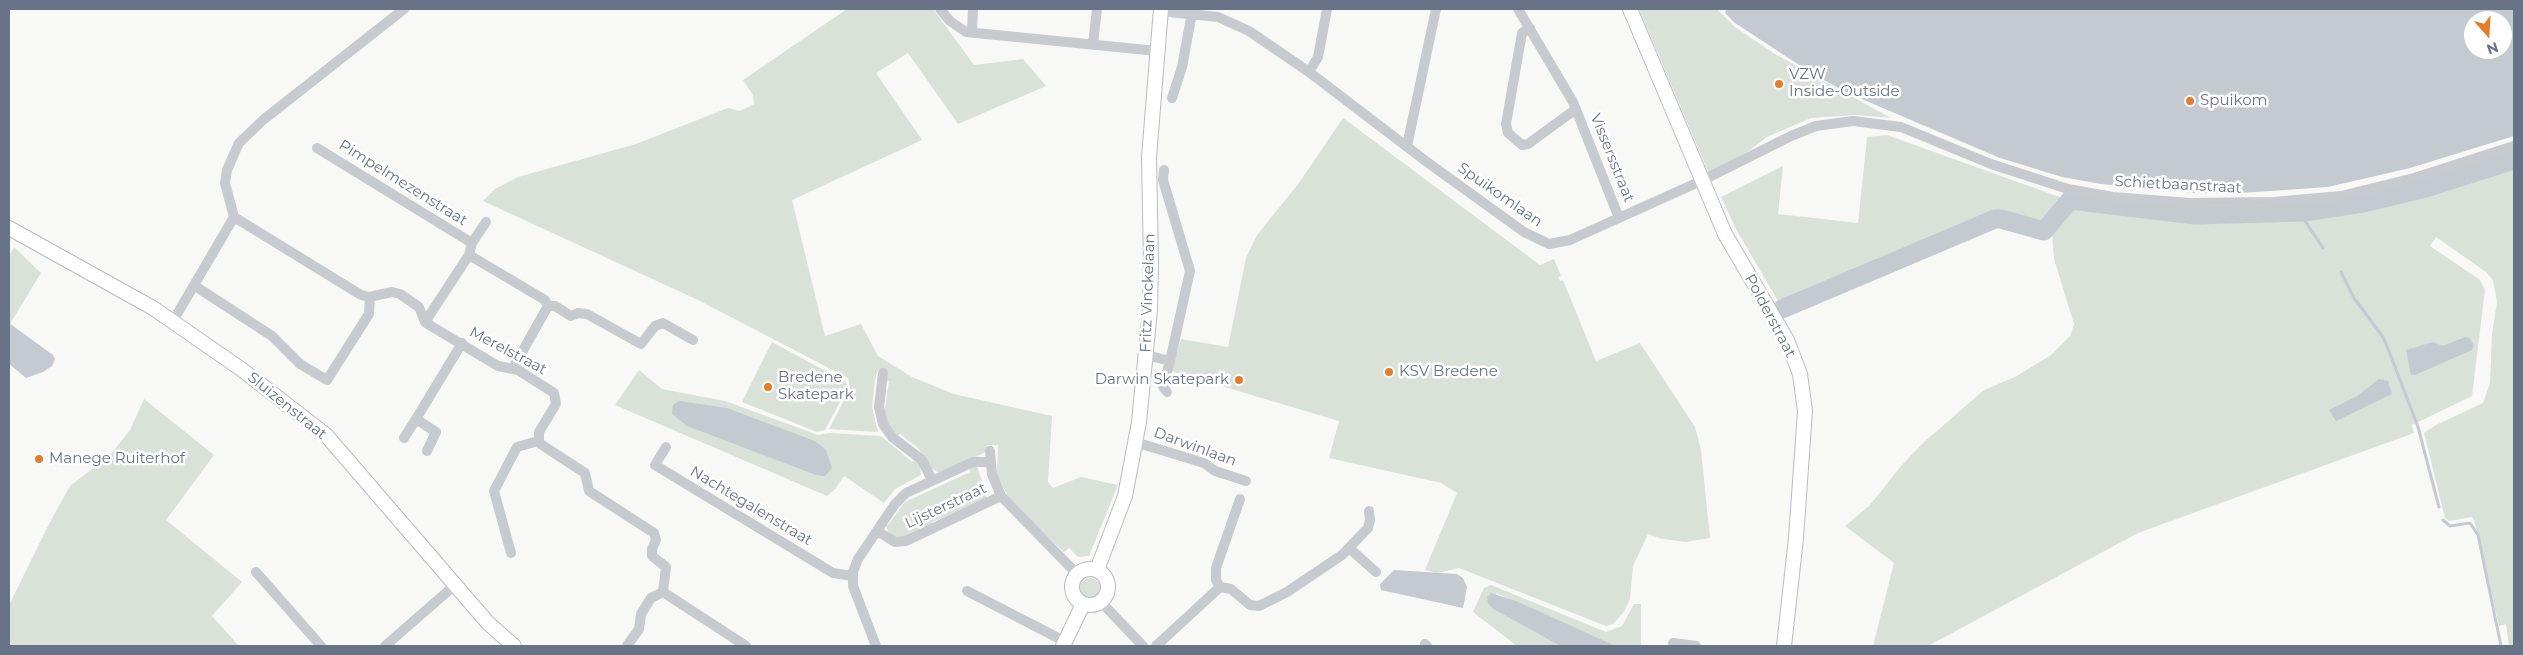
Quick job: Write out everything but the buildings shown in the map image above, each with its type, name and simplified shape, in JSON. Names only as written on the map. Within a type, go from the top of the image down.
[{"type":"street","points":[[194,286],[272,336],[300,364],[327,380],[369,314],[370,297],[354,292],[234,217],[225,183],[227,170],[239,143],[263,120],[404,9]]},
{"type":"street","points":[[940,9],[957,28],[972,32],[1157,52]]},
{"type":"street","points":[[972,32],[973,9]]},
{"type":"street","points":[[1094,44],[1097,9]]},
{"type":"street","points":[[1309,72],[1318,57],[1326,9]]},
{"type":"street","points":[[1407,146],[1436,9]]},
{"type":"street","name":"Vissersstraat","points":[[1518,9],[1576,109],[1620,218]]},
{"type":"street","name":"Polderstraat","points":[[1630,9],[1701,182],[1725,234],[1787,340],[1800,374],[1805,411],[1796,538],[1784,646]]},
{"type":"street","name":"Spuikomlaan","points":[[1161,10],[1218,17],[1242,28],[1309,72],[1524,232],[1542,242],[1562,242],[1701,182],[1791,136],[1816,126],[1846,121]]},
{"type":"street","name":"Fritz Vinckelaan","points":[[1098,570],[1125,496],[1135,442],[1146,355],[1151,263],[1149,180],[1161,10]]},
{"type":"street","points":[[1172,98],[1182,67],[1192,13]]},
{"type":"street","name":"Vissersstraat","points":[[1530,28],[1522,32],[1506,124],[1508,132],[1522,144],[1528,144],[1576,109]]},
{"type":"street","name":"Schietbaanstraat","points":[[1846,121],[1869,122],[1900,127],[1998,167],[2068,189],[2112,197],[2190,204],[2273,202],[2341,196],[2414,178],[2514,146]]},
{"type":"street","name":"Pimpelmezenstraat","points":[[317,148],[472,244]]},
{"type":"street","points":[[1149,180],[1164,175],[1190,271],[1163,387],[1166,392]]},
{"type":"street","points":[[173,321],[234,217]]},
{"type":"street","points":[[426,322],[469,255],[472,244],[486,222]]},
{"type":"street","name":"Sluizenstraat","points":[[9,228],[147,304],[241,369],[326,435],[355,466],[488,624],[514,646]]},
{"type":"street","points":[[469,255],[545,300],[548,306]]},
{"type":"street","name":"Merelstraat","points":[[370,297],[392,292],[398,293],[417,305],[426,322],[452,340],[462,343],[498,366],[513,368],[554,393],[557,398],[556,404],[539,432],[538,441]]},
{"type":"street","points":[[548,306],[555,306],[571,316],[587,314],[636,343],[641,344],[655,326],[663,324],[693,340]]},
{"type":"street","points":[[513,368],[548,306]]},
{"type":"street","points":[[404,438],[462,343]]},
{"type":"street","points":[[1146,355],[1170,361]]},
{"type":"street","name":"Lijsterstraat","points":[[883,373],[879,410],[883,424],[892,437],[922,460],[932,480]]},
{"type":"street","points":[[416,419],[436,432],[426,451]]},
{"type":"street","points":[[511,553],[490,497],[517,447],[538,441],[585,473],[589,491],[654,533],[656,540],[652,554],[667,570],[663,592]]},
{"type":"street","name":"Darwinlaan","points":[[1135,442],[1204,463],[1215,471],[1246,481]]},
{"type":"street","name":"Nachtegalenstraat","points":[[666,447],[655,465],[833,573],[852,576]]},
{"type":"street","name":"Lijsterstraat","points":[[990,451],[994,482],[1001,496],[1077,574]]},
{"type":"street","name":"Lijsterstraat","points":[[852,576],[858,559],[900,497],[911,489],[973,462],[991,462]]},
{"type":"street","name":"Lijsterstraat","points":[[877,530],[895,542],[906,541],[1001,496]]},
{"type":"street","points":[[1220,587],[1215,575],[1216,568],[1240,499]]},
{"type":"street","points":[[1220,587],[1231,589],[1250,605],[1259,606],[1287,592],[1342,555],[1368,528],[1370,520],[1369,511]]},
{"type":"street","points":[[1349,548],[1376,572]]},
{"type":"street","points":[[1087,569],[1098,570],[1105,576],[1109,585],[1108,594],[1101,602],[1093,606],[1083,604],[1076,599],[1072,590],[1073,582],[1077,574],[1087,569]]},
{"type":"street","points":[[256,572],[320,646]]},
{"type":"street","points":[[852,576],[854,591],[876,646]]},
{"type":"street","points":[[385,646],[455,585]]},
{"type":"street","points":[[1156,646],[1220,587]]},
{"type":"street","points":[[967,591],[1065,644],[1083,604]]},
{"type":"street","points":[[627,646],[638,630],[641,614],[651,598],[663,592]]},
{"type":"street","points":[[663,592],[746,646]]},
{"type":"street","points":[[1101,602],[1143,646]]},
{"type":"street","points":[[1673,643],[1696,646]]},
{"type":"shaded area","points":[[847,9],[933,9],[974,65],[1023,59],[1046,86],[958,124],[908,53],[876,73],[922,140],[792,200],[825,336],[861,324],[878,356],[912,377],[954,394],[1052,416],[1048,482],[1053,488],[1081,477],[1118,485],[1089,556],[1078,557],[1069,548],[1064,552],[1010,501],[997,474],[998,445],[988,445],[984,453],[940,473],[930,468],[918,448],[900,434],[897,436],[890,428],[884,416],[889,381],[885,380],[886,371],[878,370],[875,379],[872,407],[878,432],[829,429],[850,389],[848,378],[698,300],[483,201],[495,189],[518,177],[636,144],[728,108],[740,111],[754,104],[753,95],[743,80]]},
{"type":"shaded area","points":[[1639,9],[1717,9],[1735,27],[1775,54],[1891,118],[1856,115],[1811,118],[1767,137],[1747,152],[1709,174]]},
{"type":"shaded area","name":"Spuikom","points":[[1727,9],[2514,9],[2514,136],[2410,168],[2328,187],[2241,193],[2194,193],[2101,184],[2062,177],[2000,158],[1850,94],[1813,74],[1735,23],[1725,13]]},
{"type":"shaded area","points":[[1343,118],[1540,265],[1554,259],[1561,276],[1558,277],[1560,281],[1563,280],[1596,361],[1640,343],[1695,427],[1701,450],[1710,538],[1686,542],[1662,539],[1648,534],[1633,566],[1630,599],[1624,612],[1613,624],[1606,626],[1459,568],[1437,573],[1425,570],[1457,493],[1441,483],[1329,458],[1339,421],[1171,371],[1181,339],[1228,347],[1246,258],[1257,235],[1299,183]]},
{"type":"shaded area","points":[[1887,135],[2065,199],[2044,230],[2003,217],[1996,217],[1782,308],[1736,229],[1721,197],[1783,166],[1778,214],[1858,223],[1867,137]]},
{"type":"shaded area","points":[[2514,166],[2514,646],[2509,646],[2506,624],[2499,626],[2474,520],[2472,517],[2450,521],[2445,518],[2424,433],[2436,425],[2483,403],[2490,383],[2492,334],[2497,302],[2493,280],[2486,272],[2436,237],[2430,246],[2480,280],[2485,290],[2472,396],[2412,425],[2414,433],[2138,533],[1928,646],[1873,646],[1894,563],[1845,526],[1869,506],[1902,465],[1923,443],[1984,390],[2015,377],[2051,355],[2070,336],[2074,324],[2054,259],[2052,234],[2074,205],[2195,218],[2300,217],[2369,210],[2429,194]]},
{"type":"shaded area","points":[[14,247],[41,273],[10,324],[9,256]]},
{"type":"shaded area","points":[[9,323],[53,355],[55,359],[52,366],[43,372],[26,378],[9,364]]},
{"type":"shaded area","points":[[2465,337],[2469,338],[2474,345],[2472,350],[2415,375],[2411,375],[2406,350],[2433,342],[2443,346]]},
{"type":"shaded area","points":[[772,342],[846,382],[848,387],[825,430],[817,432],[742,402]]},
{"type":"shaded area","points":[[639,370],[662,389],[725,401],[818,435],[830,433],[881,436],[912,462],[916,460],[920,465],[921,475],[895,489],[884,503],[844,476],[835,489],[827,496],[615,405]]},
{"type":"shaded area","points":[[2379,379],[2388,381],[2392,394],[2336,421],[2329,410],[2357,396]]},
{"type":"shaded area","points":[[144,399],[214,455],[166,520],[242,582],[212,616],[239,646],[9,646],[9,605],[49,524],[70,486],[111,454],[130,430]]},
{"type":"shaded area","points":[[679,401],[727,408],[815,441],[826,450],[832,468],[825,476],[816,475],[687,426],[672,414],[673,405]]},
{"type":"shaded area","points":[[977,466],[988,500],[932,522],[932,525],[908,537],[897,539],[888,533],[886,524],[888,525],[905,502],[970,472],[970,468]]},
{"type":"shaded area","points":[[1394,570],[1457,574],[1463,578],[1467,587],[1463,608],[1381,590],[1380,584]]},
{"type":"shaded area","points":[[1090,578],[1097,581],[1100,588],[1097,595],[1090,598],[1083,595],[1080,588],[1083,581]]},
{"type":"shaded area","points":[[1491,585],[1606,632],[1622,626],[1634,604],[1641,604],[1641,646],[1616,646],[1496,593],[1493,609],[1560,646],[1517,646],[1473,612],[1484,588]]},
{"type":"shaded area","points":[[1491,593],[1516,601],[1616,646],[1560,646],[1493,609],[1488,603],[1487,597]]},
{"type":"waterway","points":[[1782,309],[1995,219],[2044,231],[2070,200],[2195,215],[2304,212],[2363,203],[2426,188],[2514,160]]},
{"type":"waterway","points":[[2299,212],[2323,248]]},
{"type":"waterway","points":[[2341,272],[2354,298],[2383,337],[2389,351],[2418,427],[2439,507]]},
{"type":"waterway","points":[[2443,520],[2450,526],[2470,523],[2478,535],[2501,646]]},
{"type":"place","name":"VZW Inside-Outside","points":[[1779,84]]},
{"type":"place","name":"Spuikom","points":[[2190,101]]},
{"type":"place","name":"KSV Bredene","points":[[1389,372]]},
{"type":"place","name":"Darwin Skatepark","points":[[1239,380]]},
{"type":"place","name":"Bredene Skatepark","points":[[768,387]]},
{"type":"place","name":"Manege Ruiterhof","points":[[39,459]]}]
